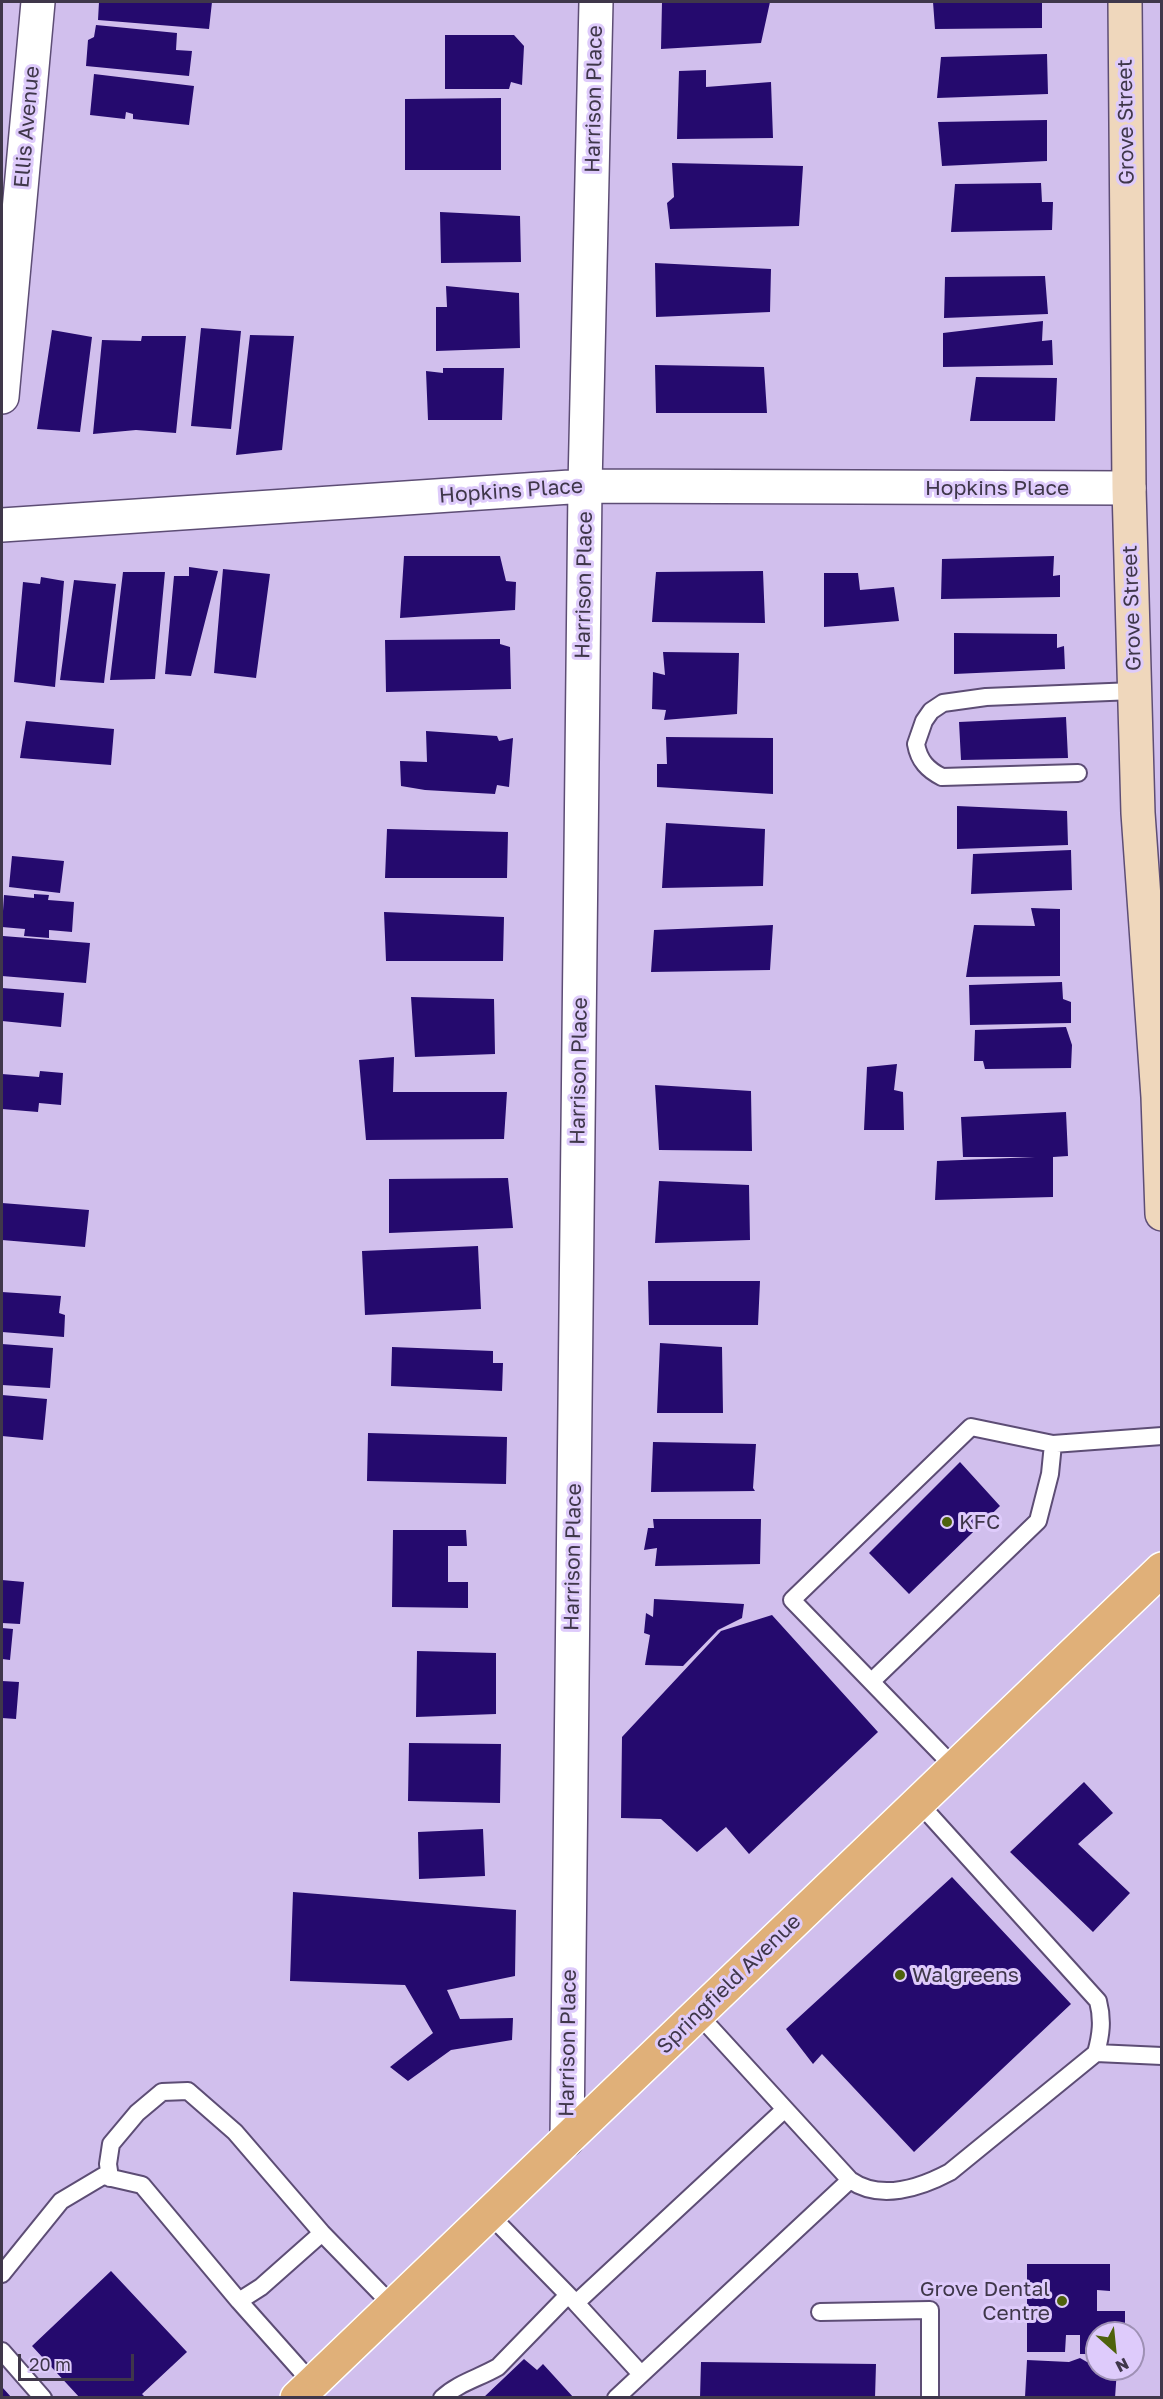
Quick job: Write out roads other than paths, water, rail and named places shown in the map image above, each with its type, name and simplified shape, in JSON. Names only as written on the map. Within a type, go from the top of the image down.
[{"type":"main road","name":"Grove Street","points":[[1125,2],[1129,488],[1134,691],[1138,813],[1160,1097],[1161,1214]]},
{"type":"main road","name":"Springfield Avenue","points":[[305,2390],[1161,1569]]},
{"type":"street","name":"Ellis Avenue","points":[[2,397],[38,2]]},
{"type":"street","name":"Harrison Place","points":[[567,2140],[585,486],[596,2]]},
{"type":"street","name":"Hopkins Place","points":[[2,525],[585,486],[1129,488]]},
{"type":"lane","points":[[1078,773],[942,777],[930,771],[922,762],[916,744],[924,721],[943,703],[986,698],[1134,691]]},
{"type":"lane","points":[[955,1768],[792,1600],[970,1427],[1053,1444],[1161,1436]]},
{"type":"lane","points":[[872,1681],[1038,1521],[1050,1474],[1053,1444]]},
{"type":"lane","points":[[698,2014],[850,2180],[872,2191],[927,2184],[969,2159],[1096,2053],[1101,2034],[1102,2015],[1098,2001],[919,1803]]},
{"type":"lane","points":[[1096,2053],[1161,2056]]},
{"type":"lane","points":[[110,2178],[108,2164],[111,2144],[137,2114],[162,2092],[188,2091],[235,2132],[322,2233],[393,2306]]},
{"type":"lane","points":[[442,2397],[498,2367],[785,2109]]},
{"type":"lane","points":[[2,2274],[61,2201],[103,2176],[142,2185],[239,2301],[305,2390]]},
{"type":"lane","points":[[616,2397],[850,2180]]},
{"type":"lane","points":[[489,2214],[641,2374]]},
{"type":"lane","points":[[239,2301],[261,2287],[322,2233]]},
{"type":"lane","points":[[820,2312],[930,2310],[930,2397]]},
{"type":"lane","points":[[2,2351],[43,2397]]},
{"type":"place","name":"KFC","points":[[947,1522]]},
{"type":"place","name":"Walgreens","points":[[900,1975]]},
{"type":"place","name":"Grove Dental Centre","points":[[1062,2301]]}]
